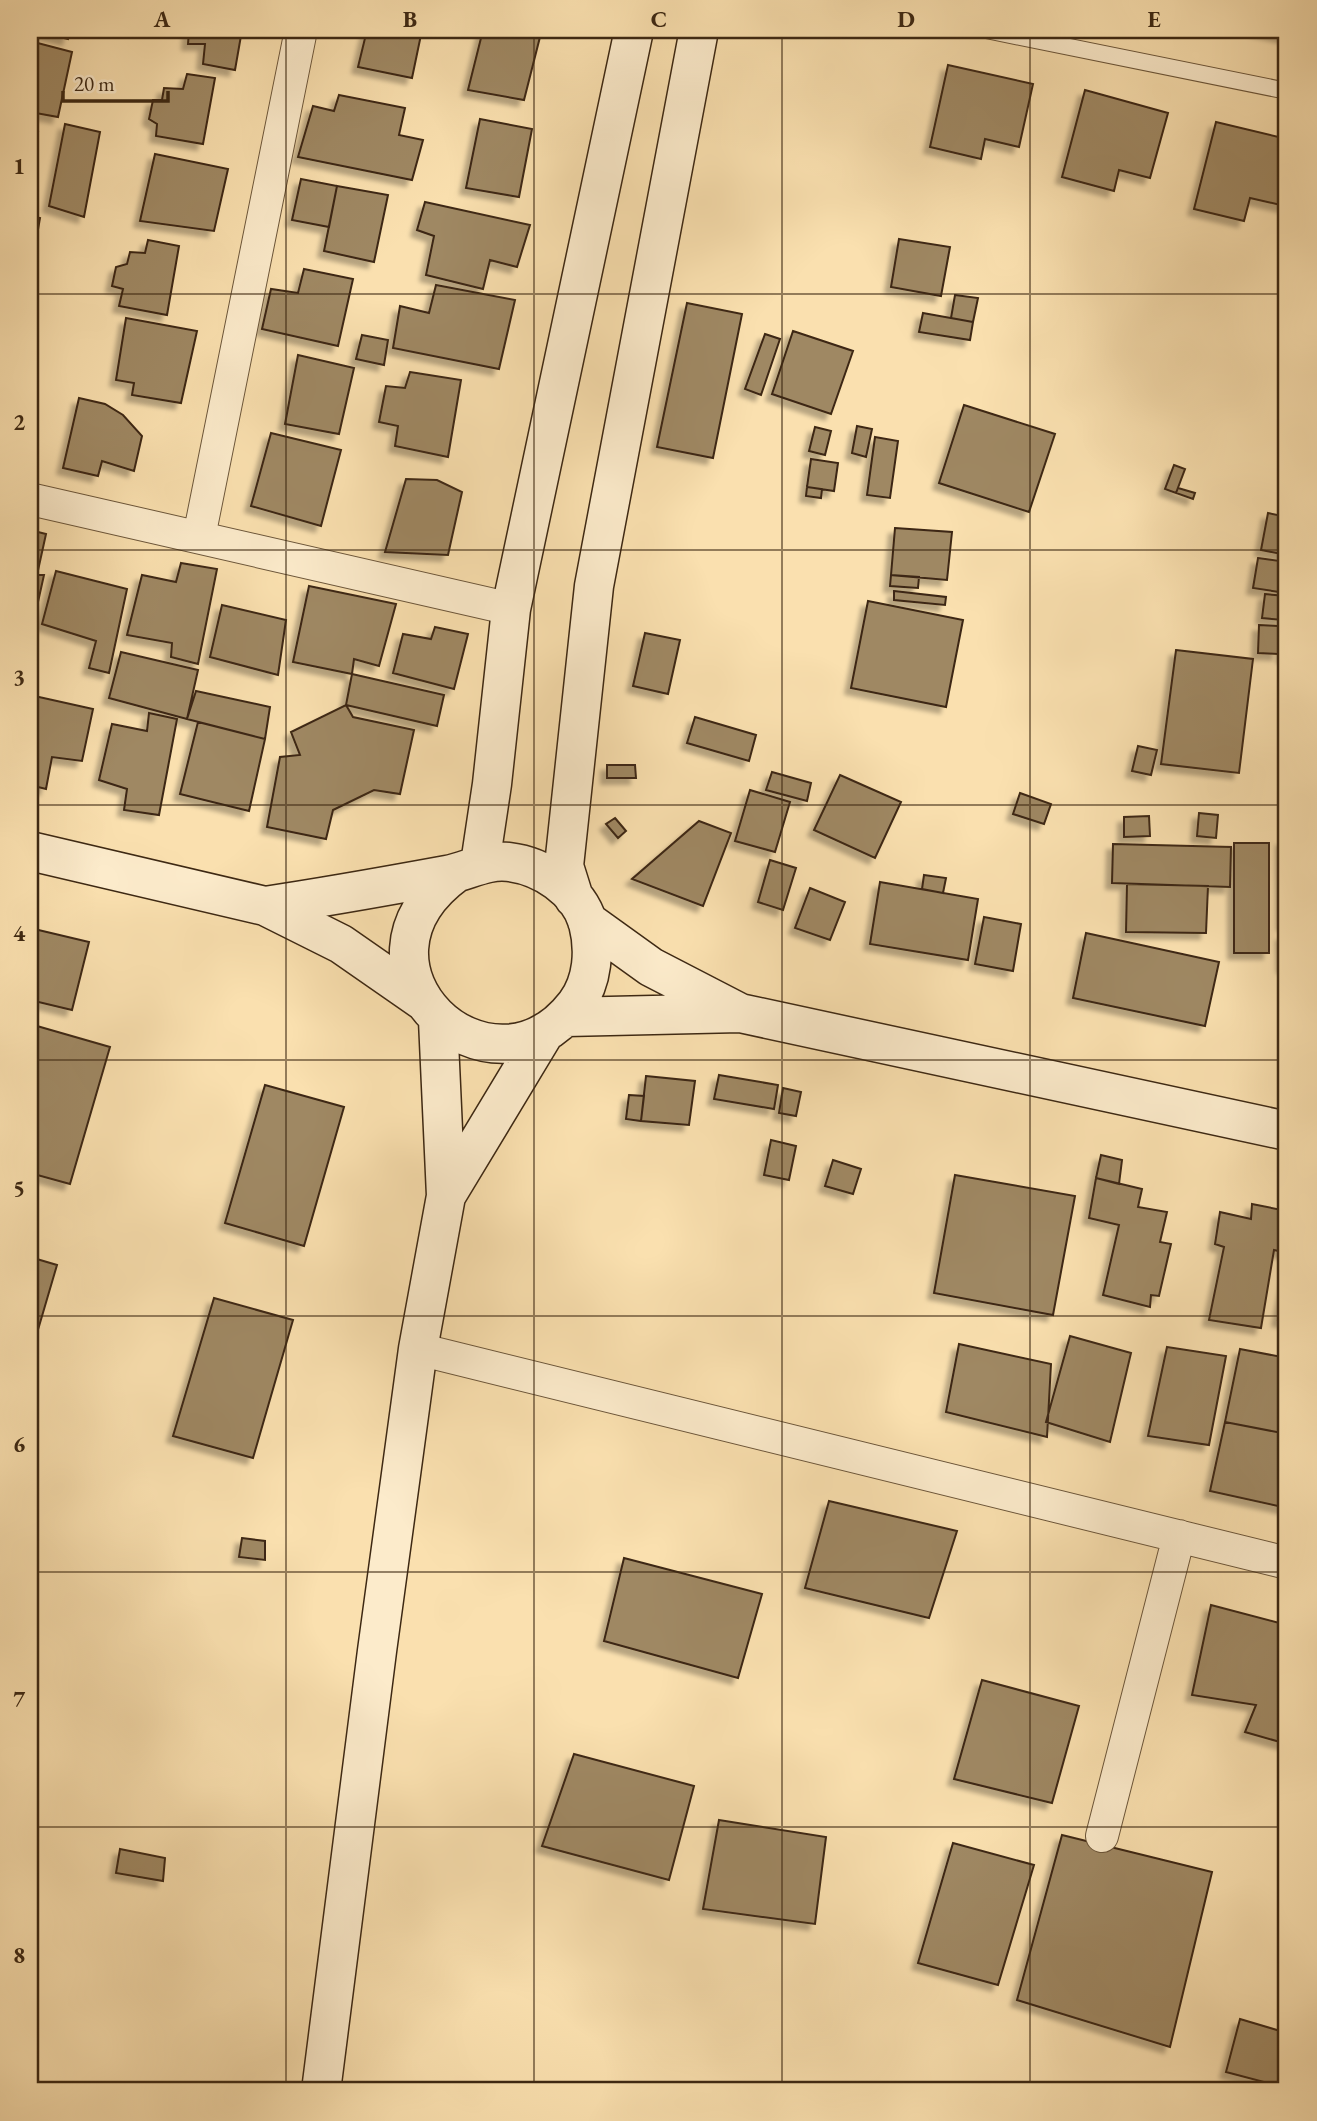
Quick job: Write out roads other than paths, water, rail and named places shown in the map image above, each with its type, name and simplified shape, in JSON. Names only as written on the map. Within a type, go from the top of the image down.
[{"type":"street","points":[[199,537],[301,30]]},
{"type":"street","points":[[321,2091],[376,1651],[418,1349],[446,1196],[431,1011],[413,979],[409,955],[412,931],[421,908],[436,888],[468,869],[492,785],[511,609],[634,30]]},
{"type":"street","points":[[446,1196],[555,1024],[581,997],[590,974],[592,947],[564,866],[594,586],[699,30]]},
{"type":"street","points":[[30,499],[511,609]]},
{"type":"street","points":[[30,852],[265,906],[341,944],[463,1035],[492,1043],[522,1041],[555,1024],[740,1013]]},
{"type":"street","points":[[265,906],[359,892],[506,862],[532,866],[555,878],[580,909],[651,967],[740,1013],[1287,1131]]},
{"type":"street","points":[[418,1349],[1287,1563]]},
{"type":"street","points":[[1102,1836],[1179,1536]]},
{"type":"lane","points":[[986,30],[1287,91]]}]
